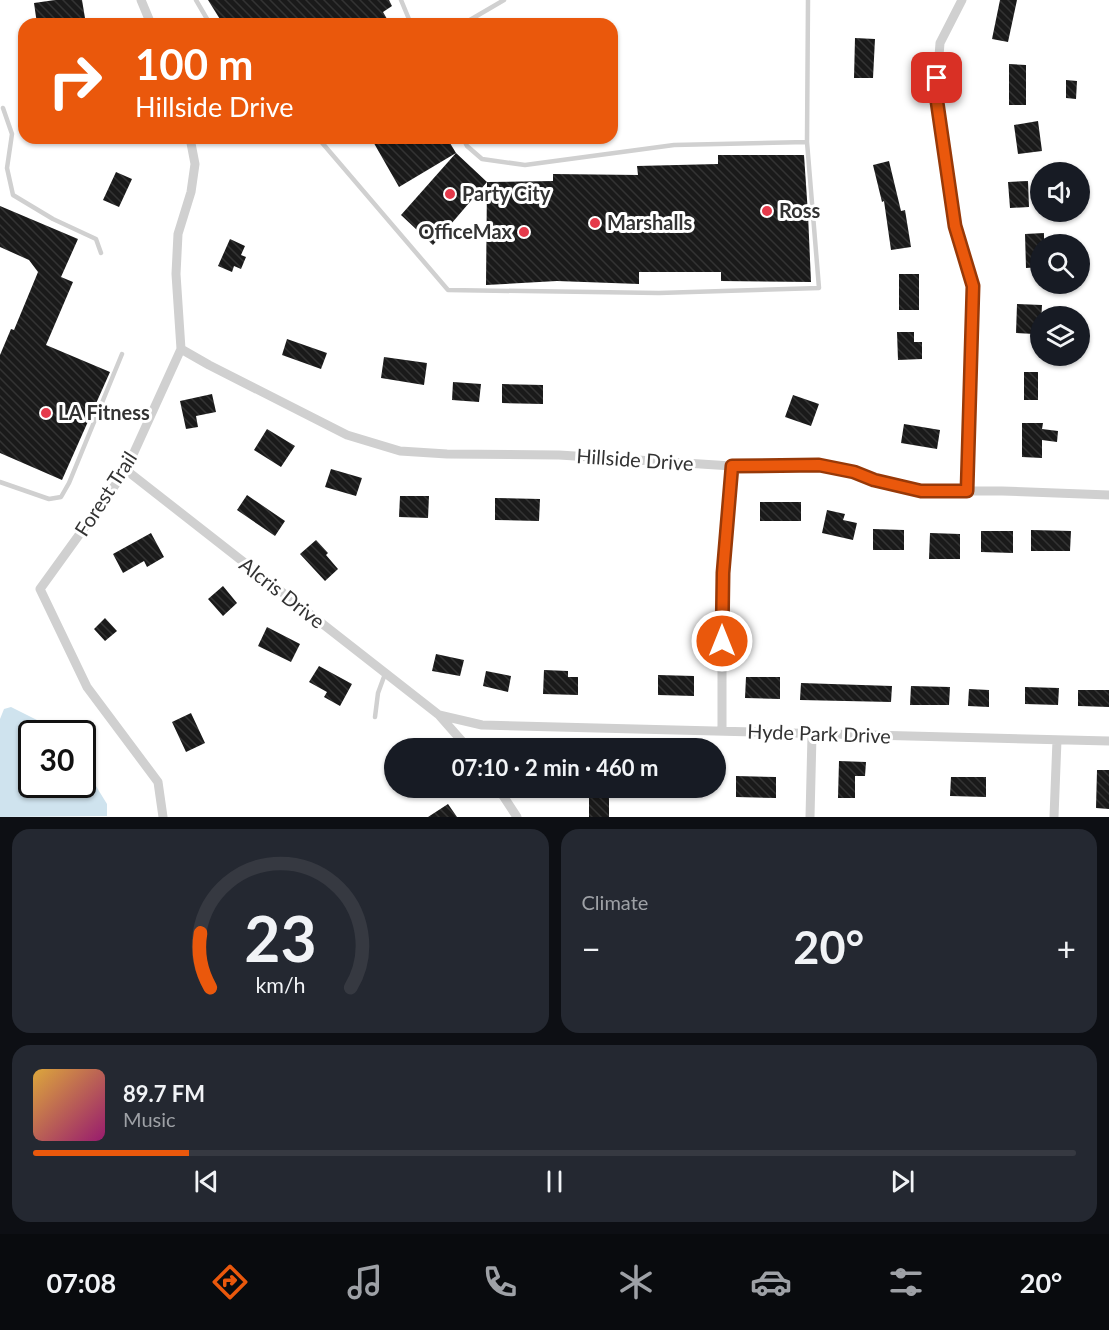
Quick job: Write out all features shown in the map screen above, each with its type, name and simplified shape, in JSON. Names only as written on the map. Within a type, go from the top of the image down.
[{"type":"street","points":[[141,0],[148,18]]},
{"type":"street","points":[[962,0],[940,43],[936,95],[955,226],[973,286],[967,491]]},
{"type":"street","name":"Forest Trail","points":[[163,817],[158,782],[87,687],[40,589],[126,470],[181,349],[176,264],[178,234],[191,192],[195,164],[190,144]]},
{"type":"street","name":"Hillside Drive","points":[[181,349],[347,435],[400,451],[447,454],[559,455],[732,466],[819,465],[854,472],[874,480],[921,491],[1109,495]]},
{"type":"street","points":[[722,731],[723,573],[732,466]]},
{"type":"street","name":"Alcris Drive","points":[[126,470],[439,716],[459,738]]},
{"type":"street","name":"Hyde Park Drive","points":[[439,716],[482,725],[1109,741]]},
{"type":"street","points":[[810,817],[813,735]]},
{"type":"street","points":[[1054,817],[1057,740]]},
{"type":"street","points":[[505,798],[517,817]]},
{"type":"lane","points":[[196,0],[206,18]]},
{"type":"lane","points":[[401,0],[408,18]]},
{"type":"lane","points":[[473,18],[504,0]]},
{"type":"lane","points":[[323,144],[448,290],[658,292],[819,288],[807,142],[808,0]]},
{"type":"lane","points":[[3,108],[12,134],[7,168],[13,195],[53,219],[96,239],[101,253]]},
{"type":"lane","points":[[466,144],[482,159],[525,165],[674,145],[807,142]]},
{"type":"lane","points":[[0,482],[49,499],[61,497],[69,483],[122,354]]},
{"type":"lane","points":[[375,717],[378,693],[385,674]]},
{"type":"water","points":[[11,707],[37,720],[18,720],[18,798],[96,798],[96,786],[107,804],[107,816],[0,817],[0,719],[4,709]]},
{"type":"building","points":[[82,0],[85,18],[36,18],[34,3]]},
{"type":"building","points":[[208,0],[389,0],[392,6],[383,12],[386,18],[219,18]]},
{"type":"building","points":[[1000,0],[1017,0],[1008,42],[992,39]]},
{"type":"building","points":[[855,38],[875,39],[873,78],[854,78]]},
{"type":"building","points":[[1009,64],[1026,65],[1026,105],[1009,105]]},
{"type":"building","points":[[1066,80],[1077,81],[1076,99],[1066,98]]},
{"type":"building","points":[[1038,121],[1042,151],[1018,154],[1014,125]]},
{"type":"building","points":[[374,144],[451,144],[456,153],[399,187]]},
{"type":"building","points":[[456,153],[487,182],[433,245],[401,215]]},
{"type":"building","points":[[718,155],[804,155],[811,282],[721,281],[721,272],[639,272],[639,284],[557,281],[486,285],[487,182],[553,181],[553,174],[638,175],[637,166],[718,164]]},
{"type":"building","points":[[889,161],[901,211],[905,210],[911,247],[891,250],[884,201],[882,202],[873,165]]},
{"type":"building","points":[[116,172],[132,179],[119,207],[103,200]]},
{"type":"building","points":[[1028,181],[1029,207],[1010,208],[1008,182]]},
{"type":"building","name":"LA Fitness","points":[[0,206],[78,239],[61,277],[73,282],[46,345],[110,372],[62,480],[0,453],[0,355],[11,329],[14,330],[38,272],[29,260],[0,247]]},
{"type":"building","points":[[1044,233],[1030,234],[1030,268],[1026,268],[1025,234]]},
{"type":"building","points":[[230,239],[245,246],[241,255],[246,257],[241,269],[234,266],[232,272],[218,266]]},
{"type":"building","points":[[899,274],[919,274],[919,310],[899,310]]},
{"type":"building","points":[[1017,304],[1042,305],[1030,306],[1030,334],[1016,333]]},
{"type":"building","points":[[897,332],[914,332],[914,342],[922,342],[922,359],[898,360]]},
{"type":"building","points":[[287,339],[327,353],[321,369],[282,355]]},
{"type":"building","points":[[384,357],[427,363],[424,385],[381,378]]},
{"type":"building","points":[[1024,372],[1038,372],[1038,400],[1024,400]]},
{"type":"building","points":[[453,382],[481,384],[479,402],[452,400]]},
{"type":"building","points":[[502,384],[543,385],[543,404],[502,403]]},
{"type":"building","points":[[212,394],[216,412],[196,416],[198,427],[186,429],[180,401]]},
{"type":"building","points":[[793,395],[819,404],[811,426],[785,417]]},
{"type":"building","points":[[1022,423],[1043,423],[1042,429],[1058,431],[1057,442],[1042,440],[1042,458],[1022,457]]},
{"type":"building","points":[[904,424],[940,430],[937,449],[901,443]]},
{"type":"building","points":[[267,429],[295,446],[281,467],[254,450]]},
{"type":"building","points":[[331,469],[362,478],[356,496],[325,487]]},
{"type":"building","points":[[247,495],[285,521],[275,536],[237,510]]},
{"type":"building","points":[[400,496],[429,496],[428,518],[399,517]]},
{"type":"building","points":[[495,498],[540,499],[539,521],[495,520]]},
{"type":"building","points":[[760,502],[801,502],[801,521],[760,521]]},
{"type":"building","points":[[827,510],[845,514],[843,520],[857,523],[853,540],[822,533]]},
{"type":"building","points":[[873,529],[904,530],[904,550],[873,550]]},
{"type":"building","points":[[1031,530],[1071,531],[1070,551],[1031,551]]},
{"type":"building","points":[[981,531],[1013,531],[1013,553],[981,552]]},
{"type":"building","points":[[151,533],[164,557],[147,567],[144,561],[123,573],[113,554]]},
{"type":"building","points":[[930,533],[960,534],[960,559],[929,559]]},
{"type":"building","points":[[316,540],[338,569],[325,581],[300,554]]},
{"type":"building","points":[[223,586],[237,603],[223,616],[208,599]]},
{"type":"building","points":[[105,618],[117,631],[105,641],[94,629]]},
{"type":"building","points":[[267,627],[300,644],[291,662],[258,646]]},
{"type":"building","points":[[436,654],[464,660],[460,676],[432,671]]},
{"type":"building","points":[[319,666],[352,684],[340,706],[324,697],[327,692],[309,682]]},
{"type":"building","points":[[544,670],[568,671],[568,677],[578,677],[578,695],[543,694]]},
{"type":"building","points":[[486,671],[511,676],[508,692],[483,686]]},
{"type":"building","points":[[658,675],[694,676],[694,696],[658,695]]},
{"type":"building","points":[[746,677],[780,677],[780,699],[745,698]]},
{"type":"building","points":[[801,683],[892,686],[891,702],[800,700]]},
{"type":"building","points":[[911,686],[950,687],[949,705],[910,705]]},
{"type":"building","points":[[1025,687],[1059,688],[1058,705],[1025,704]]},
{"type":"building","points":[[969,689],[989,690],[989,707],[968,706]]},
{"type":"building","points":[[1078,690],[1109,690],[1109,707],[1078,706]]},
{"type":"building","points":[[191,713],[205,743],[186,752],[172,722]]},
{"type":"building","points":[[839,761],[866,762],[865,776],[855,776],[855,798],[838,798]]},
{"type":"building","points":[[1097,770],[1109,770],[1109,809],[1096,808]]},
{"type":"building","points":[[736,776],[776,777],[776,798],[736,797]]},
{"type":"building","points":[[951,777],[986,777],[986,797],[950,796]]},
{"type":"building","points":[[589,798],[609,798],[609,817],[589,817]]},
{"type":"building","points":[[448,804],[457,817],[428,817]]},
{"type":"place","name":"Party City","points":[[450,194]]},
{"type":"place","name":"Ross","points":[[767,211]]},
{"type":"place","name":"Marshalls","points":[[595,223]]},
{"type":"place","name":"OfficeMax","points":[[524,232]]},
{"type":"place","name":"LA Fitness","points":[[46,413]]},
{"type":"route","points":[[722,641],[723,573],[732,466],[819,465],[854,472],[874,480],[921,491],[967,491],[973,286],[955,226],[936,95],[937,78]]}]
